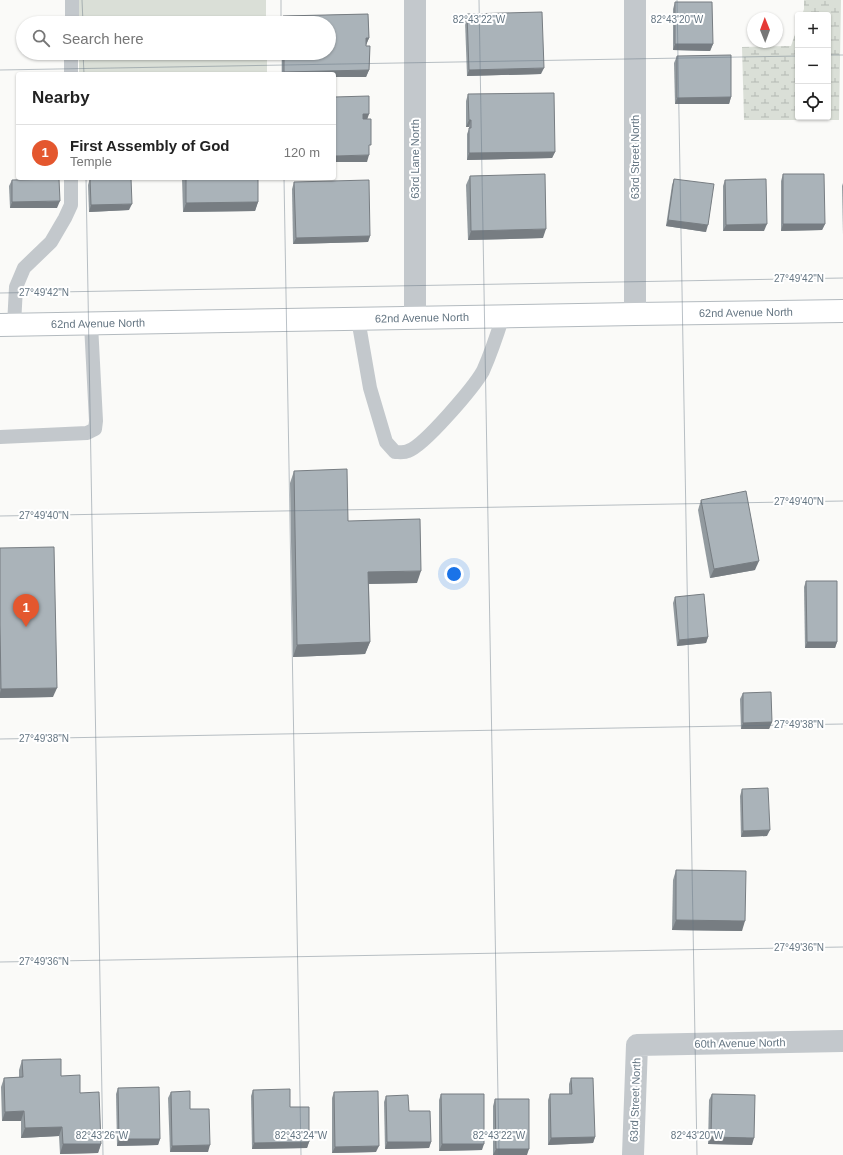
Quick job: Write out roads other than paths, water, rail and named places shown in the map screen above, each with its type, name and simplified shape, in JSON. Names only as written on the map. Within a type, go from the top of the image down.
[{"type":"street","name":"63rd Lane North","points":[[415,0],[416,318]]},
{"type":"street","name":"63rd Street North","points":[[635,0],[635,314]]},
{"type":"street","name":"62nd Avenue North","points":[[7,325],[843,311]]},
{"type":"street","name":"60th Avenue North","points":[[637,1045],[843,1041]]},
{"type":"street","name":"63rd Street North","points":[[633,1155],[637,1045]]},
{"type":"lane","points":[[72,0],[72,16]]},
{"type":"lane","points":[[71,72],[72,60]]},
{"type":"lane","points":[[7,325],[16,287],[24,268],[51,242],[71,205],[71,180]]},
{"type":"lane","points":[[358,319],[370,388],[386,442],[395,452],[408,452],[431,433],[457,404],[482,372],[494,344],[503,316]]},
{"type":"lane","points":[[0,437],[87,434],[94,429],[96,421],[91,324]]},
{"type":"place","name":"First Assembly of God","points":[[26,627]]}]
